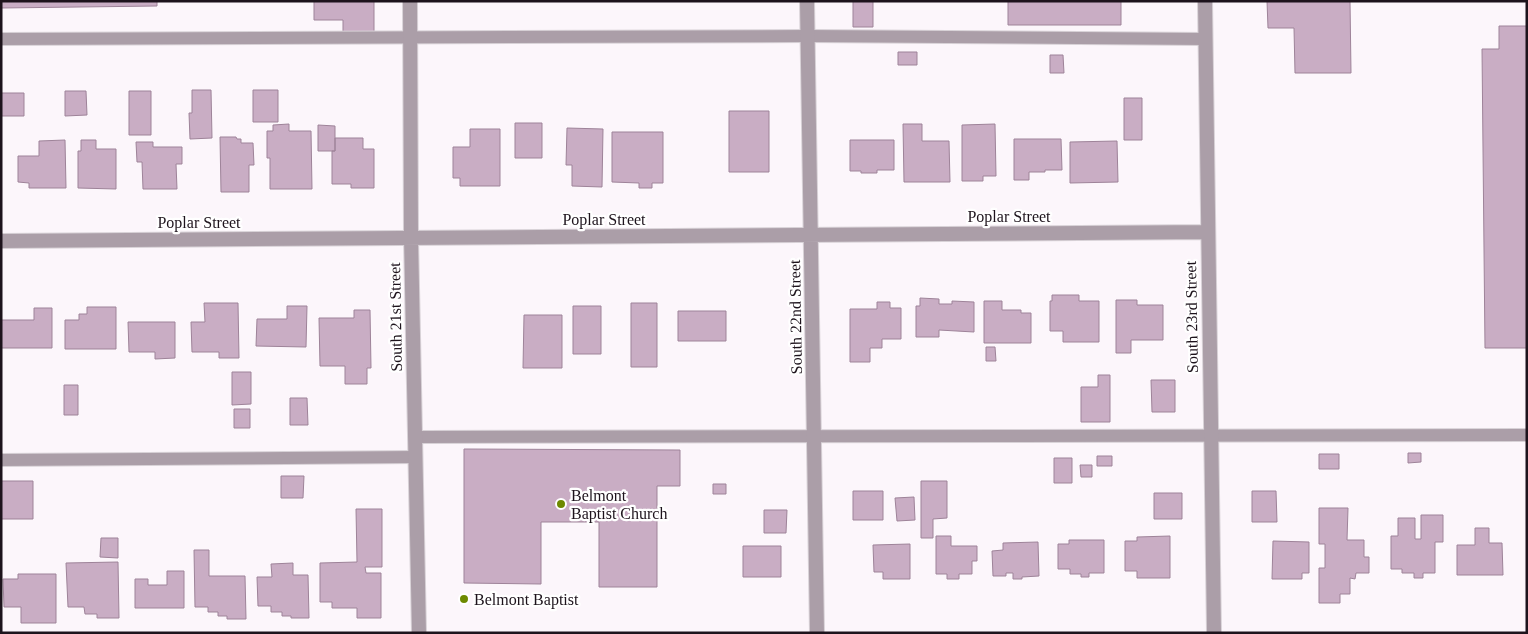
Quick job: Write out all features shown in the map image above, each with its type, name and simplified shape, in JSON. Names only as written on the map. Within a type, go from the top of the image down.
[{"type":"street","name":"South 21st Street","points":[[410,1],[411,238],[420,633]]},
{"type":"street","name":"South 22nd Street","points":[[807,1],[817,633]]},
{"type":"street","name":"South 23rd Street","points":[[1205,1],[1214,633]]},
{"type":"street","name":"Poplar Street","points":[[1,240],[1207,232]]},
{"type":"lane","points":[[1,39],[808,36],[1205,39]]},
{"type":"lane","points":[[416,437],[1211,437],[1527,434]]},
{"type":"lane","points":[[1,460],[416,457]]},
{"type":"building","points":[[1,1],[157,1],[157,6],[1,8]]},
{"type":"building","points":[[314,1],[374,1],[374,34],[343,34],[343,20],[314,20]]},
{"type":"building","points":[[853,1],[873,1],[873,27],[853,27]]},
{"type":"building","points":[[1008,1],[1121,1],[1121,25],[1008,25]]},
{"type":"building","points":[[1267,1],[1350,1],[1351,73],[1295,73],[1294,28],[1268,28]]},
{"type":"building","points":[[1499,26],[1527,26],[1527,348],[1485,348],[1482,49],[1499,49]]},
{"type":"building","points":[[898,52],[917,52],[917,65],[898,65]]},
{"type":"building","points":[[1050,55],[1063,55],[1064,73],[1050,73]]},
{"type":"building","points":[[192,90],[211,90],[212,138],[190,139],[189,113],[192,113]]},
{"type":"building","points":[[253,90],[278,90],[278,122],[253,122]]},
{"type":"building","points":[[65,91],[86,91],[87,115],[65,116]]},
{"type":"building","points":[[129,91],[151,91],[151,135],[129,135]]},
{"type":"building","points":[[1,93],[24,93],[24,116],[1,116]]},
{"type":"building","points":[[1124,98],[1142,98],[1142,140],[1124,140]]},
{"type":"building","points":[[729,111],[769,111],[769,172],[729,172]]},
{"type":"building","points":[[515,123],[542,123],[542,158],[515,158]]},
{"type":"building","points":[[289,124],[289,131],[311,131],[312,189],[270,189],[270,158],[267,158],[267,131],[273,131],[273,125]]},
{"type":"building","points":[[903,124],[922,124],[922,141],[949,141],[950,182],[904,182]]},
{"type":"building","points":[[995,124],[996,176],[983,176],[983,181],[962,181],[962,125]]},
{"type":"building","points":[[318,125],[335,126],[335,151],[318,151]]},
{"type":"building","points":[[567,128],[603,129],[602,187],[572,186],[572,165],[566,165]]},
{"type":"building","points":[[470,129],[500,129],[500,186],[460,186],[460,178],[453,178],[453,147],[470,147]]},
{"type":"building","points":[[612,132],[663,132],[663,183],[652,183],[652,188],[639,188],[639,183],[612,182]]},
{"type":"building","points":[[220,137],[236,137],[241,139],[241,143],[253,143],[254,165],[249,165],[249,192],[221,192]]},
{"type":"building","points":[[335,138],[363,138],[363,149],[374,149],[374,188],[351,188],[351,184],[332,184],[332,151],[335,151]]},
{"type":"building","points":[[1014,139],[1061,139],[1062,170],[1029,172],[1029,180],[1014,180]]},
{"type":"building","points":[[65,140],[66,188],[29,188],[29,183],[18,182],[18,156],[39,156],[39,141]]},
{"type":"building","points":[[81,140],[96,140],[96,149],[116,149],[116,189],[78,188],[78,151],[81,151]]},
{"type":"building","points":[[850,140],[894,140],[894,170],[877,170],[877,173],[850,171]]},
{"type":"building","points":[[1117,141],[1118,182],[1070,183],[1070,142]]},
{"type":"building","points":[[136,142],[153,142],[153,147],[182,147],[182,164],[176,164],[177,189],[143,189],[142,162],[137,162]]},
{"type":"building","points":[[1052,295],[1079,295],[1079,301],[1099,301],[1099,342],[1063,342],[1063,331],[1050,331],[1050,301],[1052,301]]},
{"type":"building","points":[[920,298],[939,299],[939,304],[952,304],[952,301],[974,302],[974,332],[939,330],[939,337],[916,337],[916,306],[920,306]]},
{"type":"building","points":[[1116,300],[1137,300],[1137,305],[1163,305],[1163,340],[1131,340],[1131,353],[1116,353]]},
{"type":"building","points":[[984,301],[1002,301],[1002,310],[1021,310],[1021,313],[1031,313],[1031,343],[984,343]]},
{"type":"building","points":[[877,302],[890,302],[890,308],[901,308],[901,339],[882,339],[882,348],[870,348],[870,362],[850,362],[850,309],[877,309]]},
{"type":"building","points":[[204,303],[238,303],[239,358],[219,358],[219,352],[192,352],[191,322],[205,322]]},
{"type":"building","points":[[631,303],[657,303],[657,367],[631,367]]},
{"type":"building","points":[[287,306],[307,306],[306,347],[256,346],[257,319],[287,319]]},
{"type":"building","points":[[573,306],[601,306],[601,354],[573,354]]},
{"type":"building","points":[[87,307],[116,307],[116,349],[65,349],[65,320],[79,320],[79,314],[87,314]]},
{"type":"building","points":[[34,308],[52,308],[52,348],[1,348],[1,320],[34,320]]},
{"type":"building","points":[[354,310],[370,310],[371,368],[367,368],[367,384],[345,384],[345,366],[320,366],[319,318],[354,318]]},
{"type":"building","points":[[678,311],[726,311],[726,341],[678,341]]},
{"type":"building","points":[[524,315],[562,315],[562,368],[523,368]]},
{"type":"building","points":[[128,322],[175,322],[175,358],[155,359],[155,352],[129,352]]},
{"type":"building","points":[[986,347],[995,347],[996,361],[986,361]]},
{"type":"building","points":[[232,372],[251,372],[251,404],[232,405]]},
{"type":"building","points":[[1098,375],[1110,375],[1110,422],[1081,422],[1081,387],[1098,387]]},
{"type":"building","points":[[1151,380],[1175,380],[1175,412],[1152,412]]},
{"type":"building","points":[[64,385],[78,385],[78,415],[64,415]]},
{"type":"building","points":[[290,398],[307,398],[308,425],[290,425]]},
{"type":"building","points":[[234,409],[250,409],[250,428],[234,428]]},
{"type":"building","name":"Belmont Baptist Church","points":[[464,449],[680,450],[680,486],[657,486],[657,587],[599,587],[599,522],[541,522],[541,584],[464,583]]},
{"type":"building","points":[[1408,453],[1421,453],[1421,462],[1408,463]]},
{"type":"building","points":[[1319,454],[1339,454],[1339,469],[1319,469]]},
{"type":"building","points":[[1097,456],[1112,456],[1112,466],[1097,466]]},
{"type":"building","points":[[1054,458],[1072,458],[1072,483],[1054,483]]},
{"type":"building","points":[[1080,465],[1092,465],[1092,477],[1081,477]]},
{"type":"building","points":[[281,476],[304,476],[303,498],[281,498]]},
{"type":"building","points":[[1,481],[33,481],[33,519],[1,519]]},
{"type":"building","points":[[921,481],[947,481],[947,518],[933,519],[933,538],[921,538]]},
{"type":"building","points":[[713,484],[726,484],[726,494],[713,494]]},
{"type":"building","points":[[853,491],[883,491],[883,520],[853,520]]},
{"type":"building","points":[[1252,491],[1276,491],[1277,522],[1252,522]]},
{"type":"building","points":[[1154,493],[1182,493],[1182,519],[1154,519]]},
{"type":"building","points":[[914,497],[915,520],[897,521],[895,498]]},
{"type":"building","points":[[1319,508],[1348,508],[1347,540],[1364,540],[1364,557],[1369,557],[1369,573],[1356,573],[1355,579],[1350,578],[1350,594],[1340,594],[1340,603],[1319,603],[1319,568],[1325,568],[1325,544],[1319,544]]},
{"type":"building","points":[[356,509],[382,509],[382,567],[365,567],[366,573],[381,573],[381,618],[357,618],[357,608],[332,608],[332,602],[320,602],[320,563],[357,562]]},
{"type":"building","points":[[764,510],[787,510],[786,533],[764,533]]},
{"type":"building","points":[[1421,515],[1443,515],[1443,542],[1435,542],[1435,573],[1423,573],[1423,578],[1414,578],[1414,573],[1402,573],[1402,569],[1391,569],[1391,536],[1398,536],[1398,518],[1415,518],[1415,539],[1421,539]]},
{"type":"building","points":[[1475,528],[1489,528],[1489,543],[1502,543],[1503,575],[1457,575],[1457,545],[1475,545]]},
{"type":"building","points":[[936,536],[951,536],[951,546],[977,546],[977,561],[972,561],[972,574],[959,574],[959,579],[947,579],[947,574],[936,574]]},
{"type":"building","points":[[1170,536],[1170,578],[1137,578],[1137,571],[1125,571],[1125,541],[1137,541],[1137,537]]},
{"type":"building","points":[[101,538],[118,538],[118,558],[100,557]]},
{"type":"building","points":[[1069,540],[1104,540],[1104,573],[1089,573],[1089,577],[1081,577],[1081,574],[1070,574],[1070,569],[1058,569],[1058,544],[1069,544]]},
{"type":"building","points":[[1273,541],[1309,542],[1309,573],[1302,573],[1302,579],[1272,579]]},
{"type":"building","points":[[1038,542],[1039,576],[1013,579],[1013,573],[1006,573],[1006,576],[993,576],[992,551],[1003,550],[1003,543]]},
{"type":"building","points":[[910,544],[910,579],[883,579],[883,572],[874,572],[873,545]]},
{"type":"building","points":[[743,546],[781,546],[781,577],[743,577]]},
{"type":"building","points":[[194,550],[209,550],[209,576],[245,576],[246,619],[227,619],[227,616],[218,616],[218,612],[208,612],[208,607],[195,607]]},
{"type":"building","points":[[118,562],[119,618],[97,618],[97,614],[85,614],[84,607],[68,607],[66,563]]},
{"type":"building","points":[[293,563],[293,575],[308,575],[309,618],[282,616],[282,612],[271,612],[271,606],[258,606],[257,577],[272,577],[271,564]]},
{"type":"building","points":[[167,571],[184,571],[184,608],[135,608],[135,579],[148,579],[148,585],[167,585]]},
{"type":"building","points":[[18,574],[56,574],[56,623],[21,623],[21,607],[4,607],[3,579],[18,579]]},
{"type":"place","name":"Belmont Baptist Church","points":[[561,504]]},
{"type":"place","name":"Belmont Baptist","points":[[464,599]]}]
